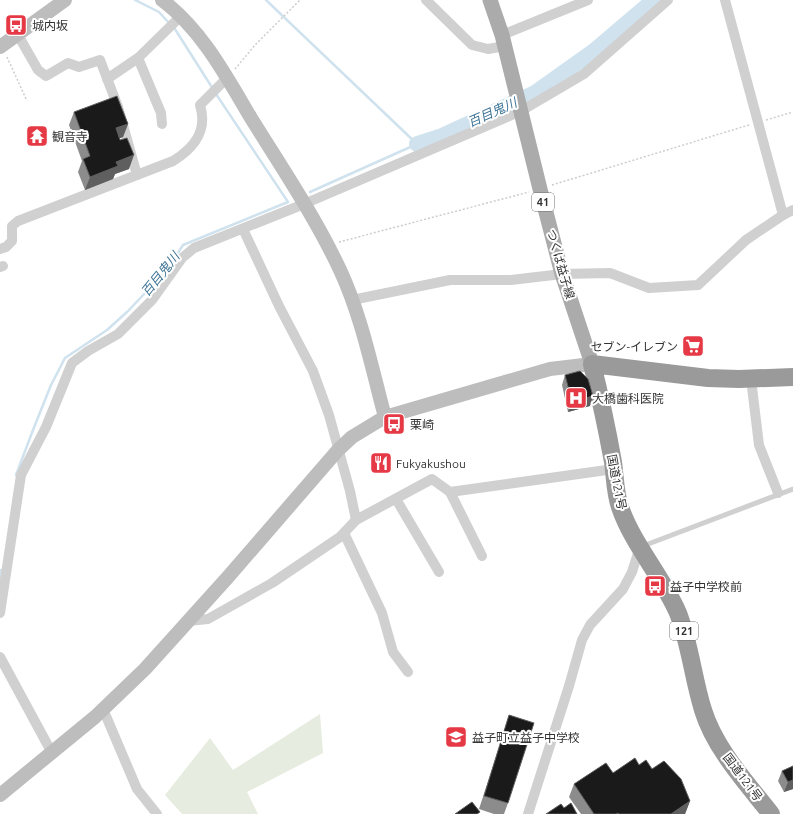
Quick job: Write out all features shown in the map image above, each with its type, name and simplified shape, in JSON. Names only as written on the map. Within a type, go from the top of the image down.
[{"type":"highway","points":[[592,364],[708,378],[751,379],[793,377]]},
{"type":"highway","name":"国道121号","points":[[592,364],[604,415],[619,505],[626,524],[677,613],[683,627],[703,711],[709,725],[723,750],[770,814]]},
{"type":"main road","name":"つくば益子線","points":[[490,0],[503,40],[562,274],[592,364]]},
{"type":"street","points":[[1,47],[65,0]]},
{"type":"street","points":[[162,0],[181,16],[199,36],[228,78],[328,245],[352,300],[385,417]]},
{"type":"street","points":[[426,0],[472,45],[488,49],[503,40],[588,0]]},
{"type":"street","points":[[0,613],[22,475],[46,427],[72,363],[118,334],[152,300],[182,258],[194,248],[304,204],[584,74],[667,0]]},
{"type":"street","points":[[725,0],[783,215]]},
{"type":"street","points":[[107,79],[138,58],[181,16]]},
{"type":"street","points":[[18,35],[38,70],[46,76],[68,63],[79,68],[100,60],[118,107],[137,175]]},
{"type":"street","points":[[138,58],[161,113],[162,124]]},
{"type":"street","points":[[0,249],[6,247],[12,241],[12,226],[18,221],[172,161],[186,153],[194,144],[200,133],[203,116],[200,105],[228,78]]},
{"type":"street","points":[[352,300],[450,280],[511,280],[562,274],[610,273],[649,288],[698,284],[746,240],[793,210]]},
{"type":"street","points":[[243,229],[278,306],[313,371],[328,415],[350,490],[356,520]]},
{"type":"street","points":[[0,795],[103,710],[145,669],[338,450],[352,437],[385,417],[550,369],[592,364]]},
{"type":"street","points":[[751,379],[759,445],[778,493]]},
{"type":"street","points":[[450,492],[614,469]]},
{"type":"street","points":[[188,621],[208,619],[272,583],[344,533],[356,520],[432,479],[450,492],[482,556]]},
{"type":"street","points":[[396,499],[439,572]]},
{"type":"street","points":[[344,533],[382,613],[393,652],[408,672]]},
{"type":"street","points":[[528,814],[570,686],[582,640],[590,625],[623,589],[632,572],[640,547]]},
{"type":"street","points":[[0,657],[52,753]]},
{"type":"street","points":[[103,710],[137,789],[157,814]]},
{"type":"lane","points":[[640,547],[648,542],[778,493],[793,489]]},
{"type":"path","points":[[228,78],[256,44],[300,0]]},
{"type":"path","points":[[1,47],[27,101]]},
{"type":"path","points":[[328,245],[540,189],[793,112]]},
{"type":"shaded area","points":[[320,714],[323,753],[247,792],[258,814],[182,814],[165,795],[210,738],[233,770]]},
{"type":"building","points":[[117,96],[128,124],[116,128],[120,140],[127,138],[134,155],[116,162],[118,166],[90,177],[83,159],[90,156],[74,112]]},
{"type":"building","points":[[580,371],[588,379],[593,396],[572,402],[565,375]]},
{"type":"building","points":[[509,715],[534,723],[508,803],[484,796]]},
{"type":"building","points":[[635,758],[639,765],[646,760],[652,769],[664,761],[681,779],[690,801],[671,814],[594,814],[574,784],[606,763],[613,773]]},
{"type":"building","points":[[793,766],[793,780],[788,782],[782,771]]},
{"type":"building","points":[[472,802],[480,812],[477,814],[455,814]]},
{"type":"building","points":[[571,803],[577,814],[546,814],[561,804],[564,808]]},
{"type":"waterway","name":"百目鬼川","points":[[135,0],[159,12],[169,23]]},
{"type":"waterway","points":[[266,0],[417,144],[310,192]]},
{"type":"waterway","name":"百目鬼川","points":[[417,144],[442,136],[535,93],[594,51],[654,0]]},
{"type":"waterway","name":"百目鬼川","points":[[173,26],[213,89]]},
{"type":"waterway","name":"百目鬼川","points":[[16,475],[51,385],[65,358],[107,330],[127,312],[167,270],[183,245],[288,202],[216,94]]},
{"type":"waterway","name":"百目鬼川","points":[[0,579],[1,570]]},
{"type":"place","name":"城内坂","points":[[16,25]]},
{"type":"place","name":"観音寺","points":[[37,136]]},
{"type":"place","name":"セブン-イレブン","points":[[693,346]]},
{"type":"place","name":"大橋歯科医院","points":[[576,398]]},
{"type":"place","name":"栗崎","points":[[394,424]]},
{"type":"place","name":"Fukyakushou","points":[[381,463]]},
{"type":"place","name":"益子中学校前","points":[[655,586]]},
{"type":"place","name":"益子町立益子中学校","points":[[456,737]]}]
